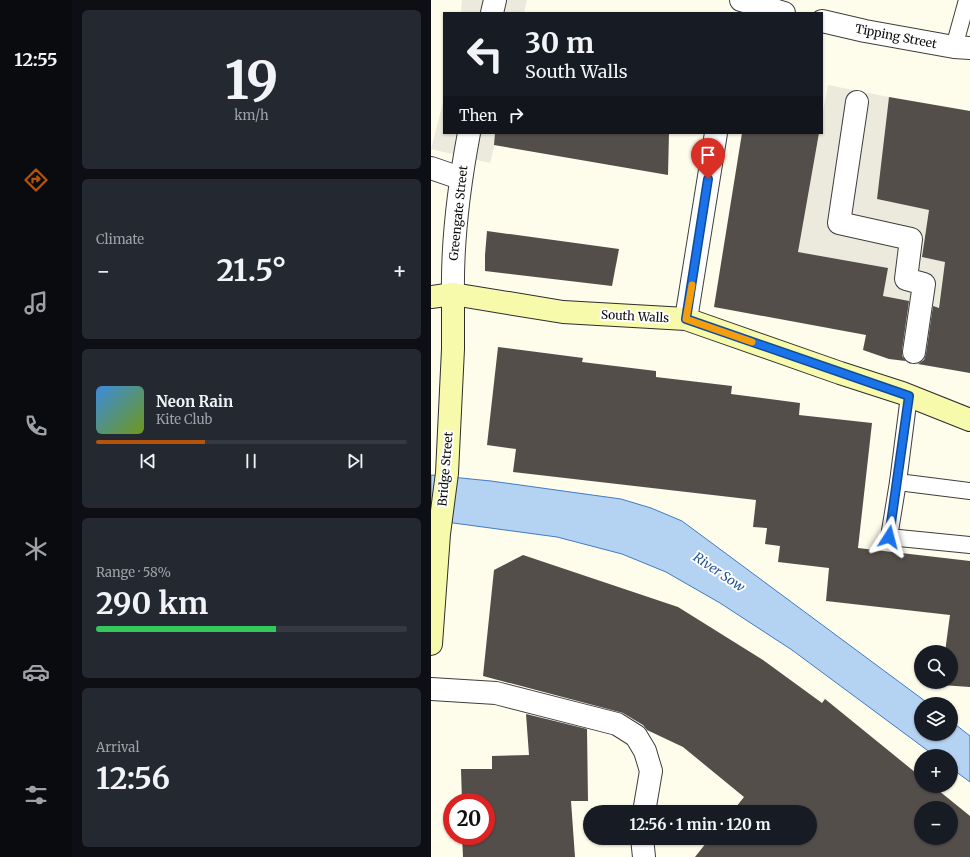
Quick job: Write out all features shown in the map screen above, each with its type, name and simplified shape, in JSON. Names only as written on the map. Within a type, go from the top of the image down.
[{"type":"street","points":[[492,12],[495,0]]},
{"type":"street","points":[[735,12],[737,0]]},
{"type":"street","points":[[741,0],[781,12]]},
{"type":"street","name":"Tipping Street","points":[[823,22],[962,48]]},
{"type":"street","points":[[857,102],[839,223],[911,239],[906,279],[924,284],[914,352]]},
{"type":"street","name":"Greengate Street","points":[[453,294],[452,264],[460,178],[469,134]]},
{"type":"street","points":[[686,319],[716,134]]},
{"type":"street","points":[[431,168],[460,178]]},
{"type":"street","name":"South Walls","points":[[431,297],[453,294],[563,312],[686,319],[909,396],[970,420]]},
{"type":"street","name":"Bridge Street","points":[[431,644],[439,530],[447,474],[453,349],[453,294]]},
{"type":"street","points":[[431,689],[496,692],[617,724],[636,736],[645,751],[651,771],[645,805]]},
{"type":"street","points":[[643,845],[644,857]]},
{"type":"lane","points":[[962,48],[967,0]]},
{"type":"lane","points":[[909,396],[889,537],[970,545]]},
{"type":"lane","points":[[897,482],[970,491]]},
{"type":"shaded area","points":[[462,0],[527,0],[524,12],[461,12]]},
{"type":"shaded area","points":[[828,85],[889,97],[877,199],[929,210],[922,257],[945,262],[930,366],[891,359],[883,296],[888,268],[798,252],[819,134],[823,134],[823,112]]},
{"type":"shaded area","points":[[443,103],[443,134],[498,134],[490,163],[431,149]]},
{"type":"water","name":"River Sow","points":[[431,475],[491,481],[621,499],[651,508],[682,521],[920,697],[914,697],[914,740],[792,650],[720,603],[666,572],[622,554],[557,537],[431,520]]},
{"type":"water","points":[[958,727],[970,736],[970,782],[958,773],[958,749],[926,749],[915,741],[958,741]]},
{"type":"building","points":[[889,97],[970,111],[970,373],[918,364],[924,360],[926,354],[933,306],[939,308],[945,262],[922,257],[929,210],[877,199]]},
{"type":"building","points":[[495,134],[669,134],[668,175],[494,145]]},
{"type":"building","points":[[742,134],[819,134],[798,252],[888,268],[883,296],[909,301],[902,350],[902,356],[906,361],[889,359],[863,350],[866,335],[714,307]]},
{"type":"building","points":[[487,231],[619,249],[612,286],[485,271]]},
{"type":"building","points":[[498,347],[583,358],[582,362],[656,371],[656,377],[732,386],[731,394],[800,403],[799,415],[872,423],[858,548],[970,561],[970,687],[958,686],[958,645],[946,645],[950,615],[826,601],[829,568],[778,562],[780,546],[765,544],[767,528],[753,527],[756,500],[513,472],[516,449],[487,445]]},
{"type":"building","points":[[523,555],[678,607],[763,660],[822,703],[825,699],[914,771],[914,793],[942,793],[952,801],[914,801],[914,845],[958,845],[958,806],[970,816],[970,857],[695,857],[704,845],[817,845],[817,805],[738,805],[744,797],[683,747],[647,730],[643,725],[623,713],[483,676],[494,570]]},
{"type":"building","points":[[526,714],[587,729],[588,801],[571,801],[575,857],[463,857],[462,845],[495,845],[495,793],[462,793],[461,769],[492,769],[492,756],[529,755]]},
{"type":"slow traffic","points":[[692,285],[686,319],[752,342]]},
{"type":"route","points":[[708,179],[686,319],[909,396],[889,537]]}]
